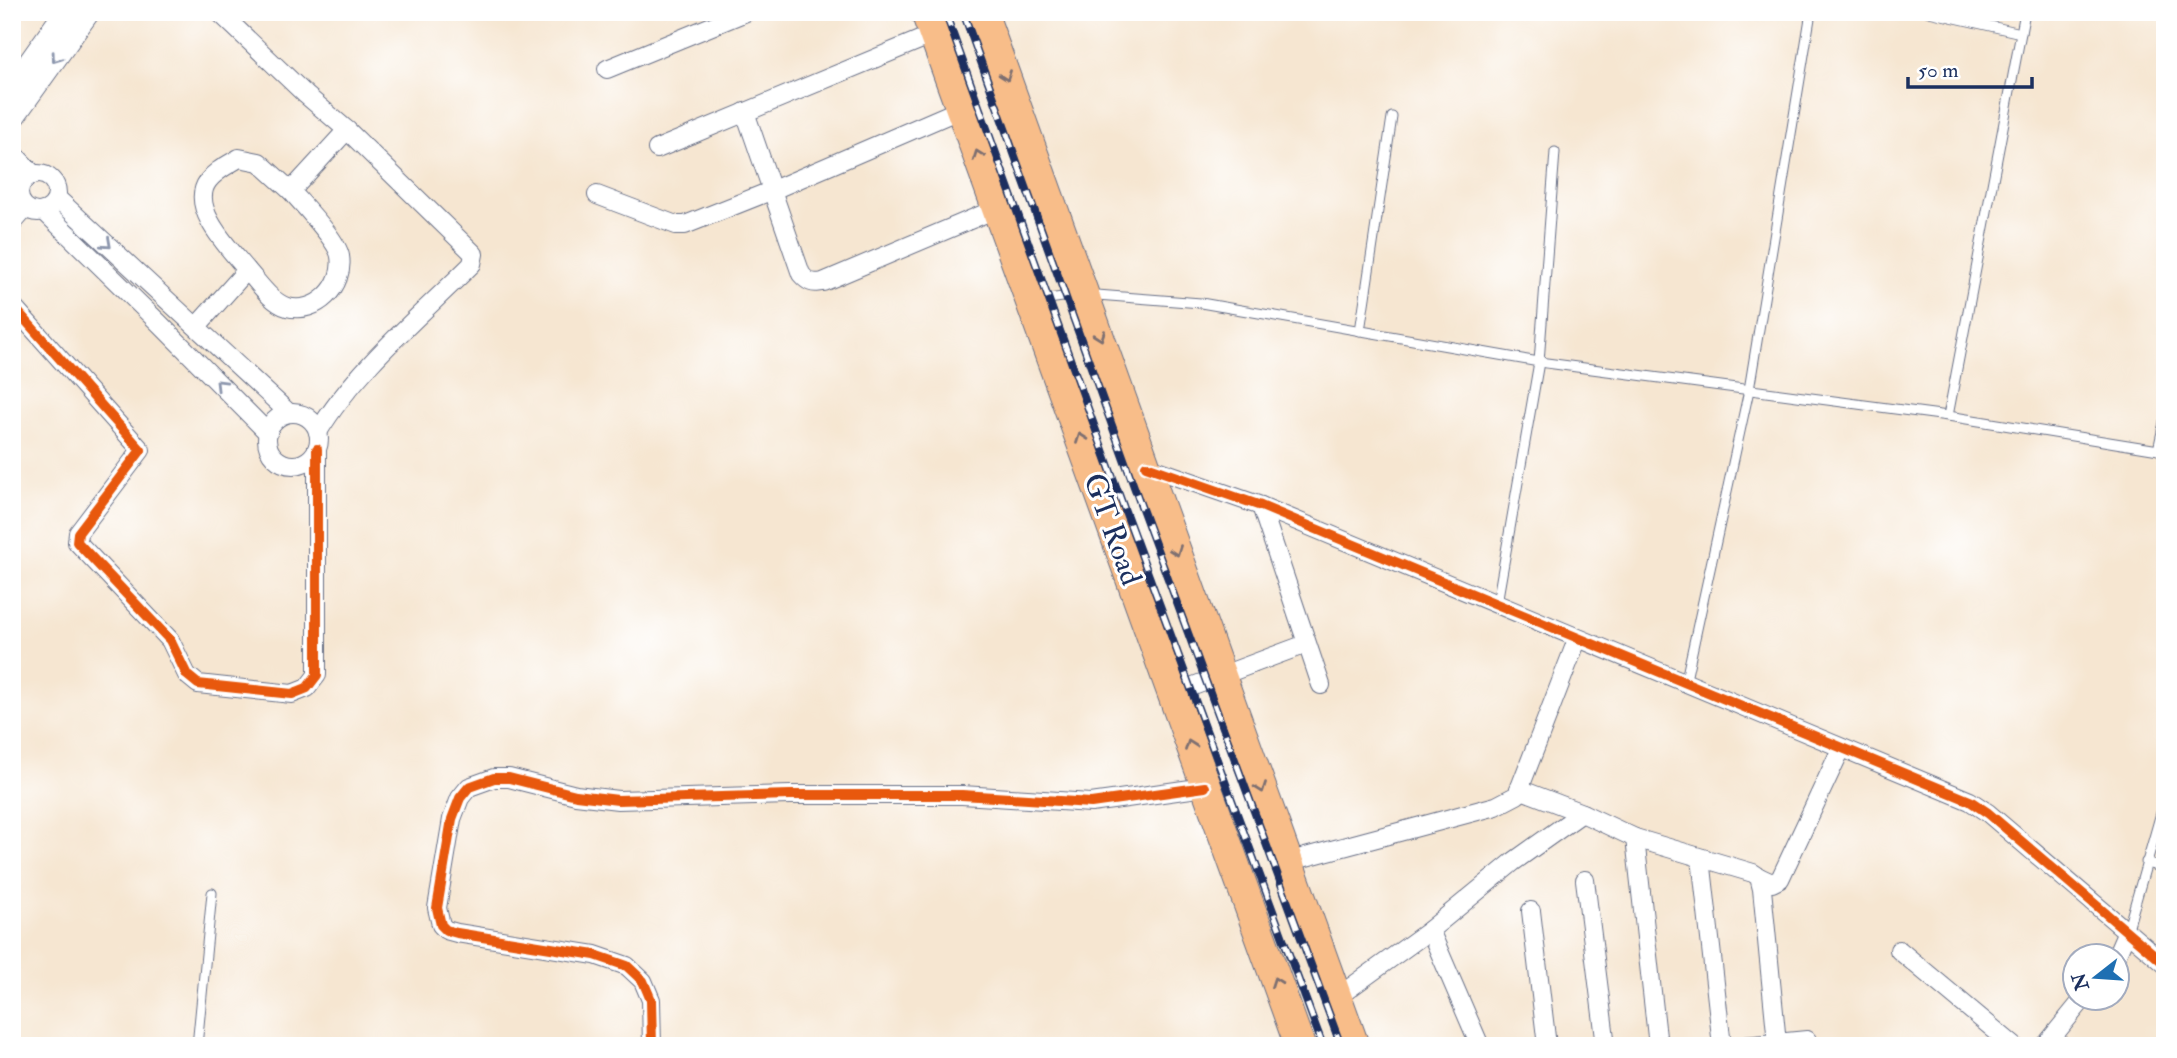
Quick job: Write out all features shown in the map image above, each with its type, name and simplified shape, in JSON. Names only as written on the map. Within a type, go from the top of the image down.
[{"type":"highway","name":"GT Road","points":[[982,12],[1354,1046]]},
{"type":"highway","name":"GT Road","points":[[930,23],[1300,1046]]},
{"type":"street","points":[[12,305],[141,450],[78,533],[77,542],[170,639],[187,675],[198,684],[292,694],[307,688],[317,675],[318,441],[309,418],[301,414],[289,414],[277,419],[268,433],[267,442],[274,457],[289,465],[306,462],[318,441],[333,407],[399,335],[475,260],[471,249],[219,12]]},
{"type":"street","points":[[607,69],[746,12]]},
{"type":"street","points":[[12,88],[78,15]]},
{"type":"street","points":[[12,118],[78,15]]},
{"type":"street","points":[[657,149],[745,112],[930,23]]},
{"type":"street","points":[[597,195],[676,225],[696,221],[961,109]]},
{"type":"street","points":[[745,112],[802,274],[814,284],[998,208]]},
{"type":"street","points":[[291,191],[347,130]]},
{"type":"street","points":[[12,152],[34,175]]},
{"type":"street","points":[[239,158],[259,162],[291,191],[322,226],[340,255],[337,279],[324,300],[306,309],[285,307],[247,270],[215,231],[203,207],[206,183],[219,170],[239,158]]},
{"type":"street","points":[[12,224],[26,199],[24,181],[34,175],[46,176],[55,185],[57,198],[54,204],[26,199]]},
{"type":"street","points":[[57,198],[289,414]]},
{"type":"street","points":[[26,199],[268,433]]},
{"type":"street","points":[[197,326],[247,270]]},
{"type":"street","points":[[1146,466],[1261,506],[1497,603],[1577,640],[1970,801],[1988,813],[2165,964]]},
{"type":"street","points":[[1261,506],[1321,685]]},
{"type":"street","points":[[1287,862],[1496,806],[1517,795],[1577,640]]},
{"type":"street","points":[[1172,694],[1306,644]]},
{"type":"street","points":[[1519,789],[1582,813],[1635,838],[1753,873],[1772,883],[1780,879],[1841,749]]},
{"type":"street","points":[[652,1046],[651,1000],[643,981],[627,966],[595,955],[457,933],[446,930],[441,925],[437,908],[452,819],[460,798],[469,787],[494,778],[509,778],[584,796],[618,800],[962,794],[1091,803],[1205,787]]},
{"type":"street","points":[[1336,998],[1430,930],[1513,862],[1582,813]]},
{"type":"street","points":[[1635,838],[1658,1046]]},
{"type":"street","points":[[1701,858],[1722,1046]]},
{"type":"street","points":[[1759,877],[1777,1043]]},
{"type":"street","points":[[1586,880],[1606,1046]]},
{"type":"street","points":[[1531,911],[1547,1046]]},
{"type":"street","points":[[1430,930],[1480,1046]]},
{"type":"street","points":[[2122,942],[2126,933]]},
{"type":"street","points":[[1899,950],[2014,1046]]},
{"type":"street","points":[[2045,1046],[2073,1012]]},
{"type":"street","points":[[1744,1046],[1807,1040]]},
{"type":"lane","points":[[1685,684],[1749,390],[1811,12]]},
{"type":"lane","points":[[1928,12],[2021,33]]},
{"type":"lane","points":[[1948,416],[2025,12]]},
{"type":"lane","points":[[1360,331],[1392,117]]},
{"type":"lane","points":[[1497,603],[1539,362],[1555,152]]},
{"type":"lane","points":[[1032,301],[1084,294],[1201,303],[1539,362],[1948,416],[2161,451],[2165,418]]},
{"type":"lane","points":[[2126,933],[2165,799]]},
{"type":"lane","points":[[2146,862],[2165,869]]},
{"type":"lane","points":[[197,1046],[212,893]]},
{"type":"railway","points":[[945,12],[1125,511],[1323,1046]]},
{"type":"railway","points":[[963,12],[1141,506],[1341,1046]]},
{"type":"cycle path","points":[[12,305],[141,450],[78,533],[77,542],[170,640],[187,675],[198,684],[292,694],[307,688],[317,675],[317,449]]},
{"type":"cycle path","points":[[1146,466],[1261,506],[1970,801],[1988,813],[2165,964]]},
{"type":"cycle path","points":[[652,1046],[651,1000],[643,981],[627,966],[595,955],[457,933],[446,930],[441,925],[437,908],[452,819],[460,798],[469,787],[494,778],[509,778],[576,795],[618,800],[790,795],[962,795],[1091,803],[1205,787]]}]
